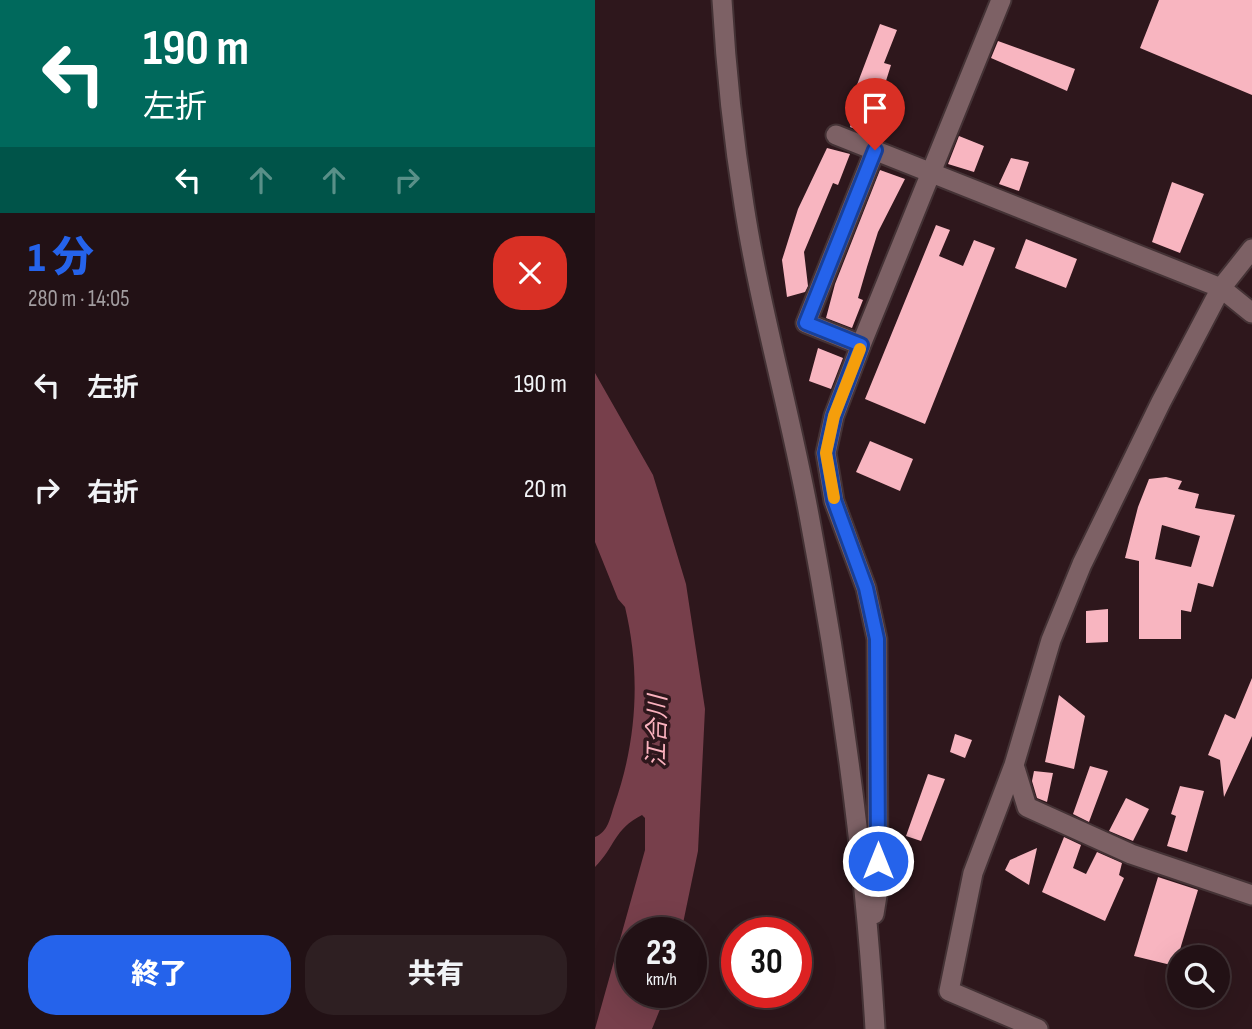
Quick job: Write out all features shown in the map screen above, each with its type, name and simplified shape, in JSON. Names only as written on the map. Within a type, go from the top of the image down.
[{"type":"street","points":[[722,0],[727,75],[744,206],[809,514],[852,779],[870,939],[875,1029]]},
{"type":"street","points":[[870,939],[878,889],[877,639],[866,588],[834,500],[826,453],[834,416],[861,345],[1001,0]]},
{"type":"street","points":[[836,135],[1221,288],[1252,313]]},
{"type":"street","points":[[861,345],[806,323],[875,150]]},
{"type":"street","points":[[1038,1029],[949,991],[973,873],[1014,765],[1051,640],[1082,564],[1160,402],[1221,288],[1252,249]]},
{"type":"street","points":[[1014,765],[1027,807],[1131,853],[1252,895]]},
{"type":"water","name":"江合川","points":[[595,373],[653,475],[686,584],[705,709],[698,851],[684,917],[626,917],[645,850],[645,818],[642,815],[620,832],[595,867],[595,837],[603,832],[610,820],[628,757],[635,682],[625,607],[618,599],[595,542]]},
{"type":"water","points":[[616,954],[616,1008],[661,1008],[652,1029],[595,1029]]},
{"type":"building","points":[[1159,0],[1252,0],[1252,95],[1140,48]]},
{"type":"building","points":[[880,24],[897,30],[884,63],[891,65],[879,103],[885,105],[873,136],[850,127],[861,92],[855,90]]},
{"type":"building","points":[[998,41],[1075,69],[1067,91],[991,58]]},
{"type":"building","points":[[959,136],[984,146],[974,172],[948,164]]},
{"type":"building","points":[[827,148],[850,154],[838,185],[833,183],[804,252],[808,286],[805,292],[787,297],[782,260],[798,209]]},
{"type":"building","points":[[1011,158],[1029,162],[1019,191],[999,184]]},
{"type":"building","points":[[880,170],[905,179],[878,232],[858,298],[863,300],[852,328],[826,318],[835,284]]},
{"type":"building","points":[[1172,182],[1204,194],[1180,253],[1152,242]]},
{"type":"building","points":[[936,225],[950,230],[939,256],[963,266],[974,240],[995,248],[925,424],[865,399]]},
{"type":"building","points":[[1026,239],[1077,259],[1066,288],[1015,268]]},
{"type":"building","points":[[818,348],[843,358],[831,389],[809,381]]},
{"type":"building","points":[[870,441],[913,459],[900,491],[856,472]]},
{"type":"building","points":[[1166,477],[1182,481],[1178,489],[1199,494],[1195,508],[1235,515],[1213,587],[1198,583],[1191,612],[1181,610],[1181,639],[1139,639],[1139,561],[1125,558],[1138,507],[1149,479]],"holes":[[[1162,525],[1200,536],[1191,567],[1155,559]]]},
{"type":"building","points":[[1108,609],[1108,642],[1086,643],[1086,611]]},
{"type":"building","points":[[1252,678],[1252,736],[1224,797],[1220,760],[1208,755],[1225,714],[1235,719]]},
{"type":"building","points":[[1059,695],[1085,716],[1074,769],[1045,762]]},
{"type":"building","points":[[955,734],[972,740],[965,758],[950,752]]},
{"type":"building","points":[[1090,766],[1108,771],[1089,822],[1073,814]]},
{"type":"building","points":[[1034,771],[1053,773],[1047,802],[1037,798],[1032,781]]},
{"type":"building","points":[[928,774],[945,779],[921,841],[906,836]]},
{"type":"building","points":[[1180,786],[1204,791],[1187,852],[1167,846],[1176,816],[1171,814]]},
{"type":"building","points":[[1126,798],[1149,809],[1133,841],[1109,831]]},
{"type":"building","points":[[1064,837],[1081,845],[1073,868],[1086,874],[1097,852],[1122,863],[1119,875],[1124,878],[1105,921],[1042,892]]},
{"type":"building","points":[[1037,848],[1029,885],[1005,870],[1010,860]]},
{"type":"building","points":[[1158,877],[1198,890],[1181,945],[1167,945],[1167,964],[1134,956]]},
{"type":"slow traffic","points":[[834,498],[826,453],[834,416],[860,349]]},
{"type":"route","points":[[875,150],[806,323],[861,345],[834,416],[826,453],[834,500],[866,588],[875,622],[878,861]]}]
